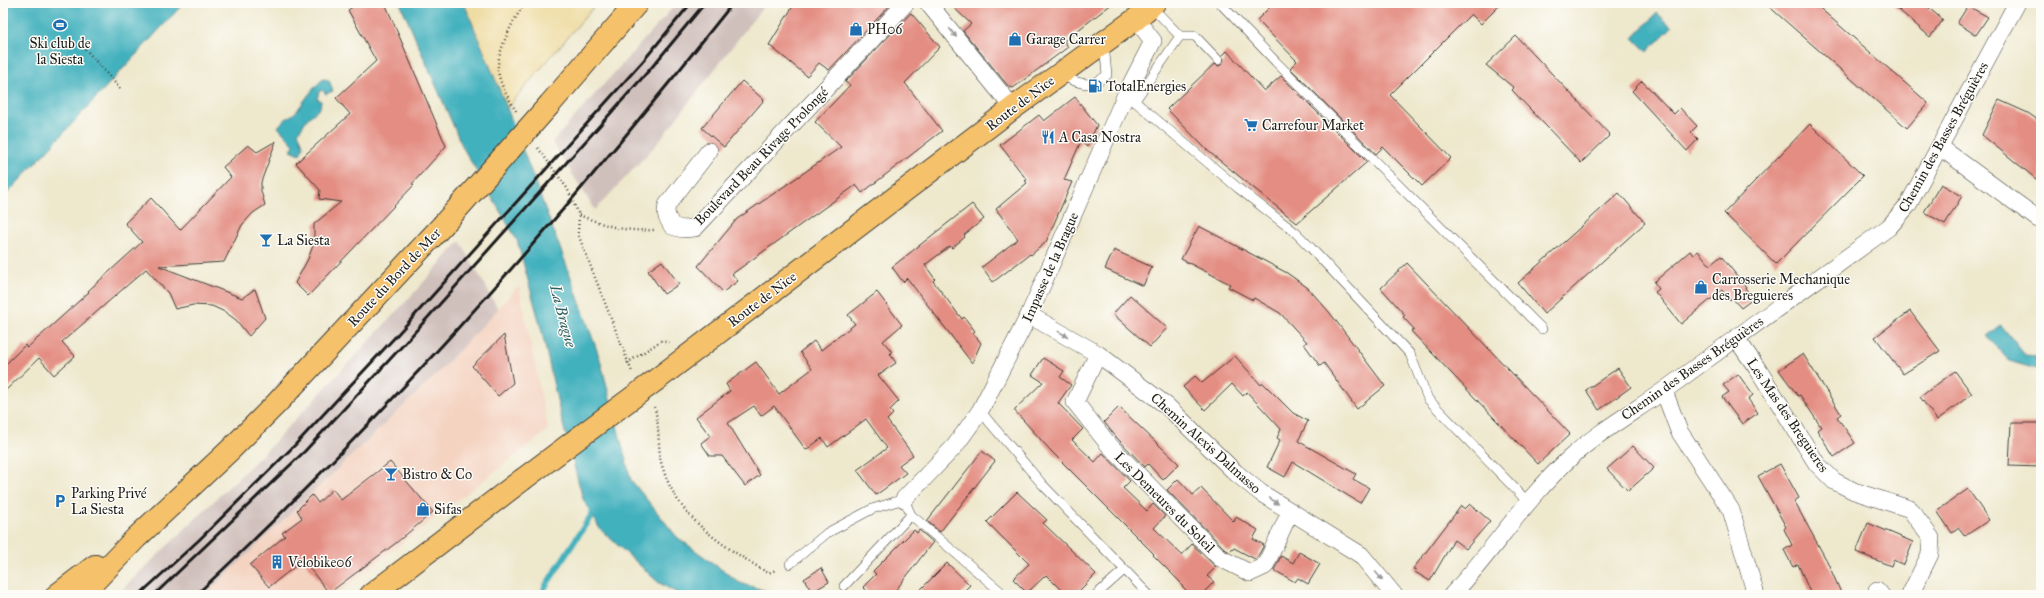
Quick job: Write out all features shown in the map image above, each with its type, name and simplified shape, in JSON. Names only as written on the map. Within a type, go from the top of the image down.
[{"type":"main road","name":"Route du Bord de Mer","points":[[81,595],[136,538],[235,445],[442,226],[637,3]]},
{"type":"main road","name":"Route de Nice","points":[[371,595],[1013,108],[1147,9]]},
{"type":"main road","name":"Route du Bord de Mer","points":[[57,595],[70,584],[136,538]]},
{"type":"street","name":"Boulevard Beau Rivage Prolongé","points":[[709,151],[668,205],[667,217],[672,226],[682,229],[695,228],[906,3]]},
{"type":"street","points":[[928,3],[1013,108]]},
{"type":"street","name":"Chemin des Basses Bréguières","points":[[1452,595],[1528,502],[1570,457],[1618,420],[1664,391],[1889,227],[1908,205],[2017,3]]},
{"type":"street","name":"Impasse de la Brague","points":[[904,499],[955,446],[980,411],[1029,315],[1130,98],[1153,41],[1147,9]]},
{"type":"street","points":[[1940,147],[2038,219]]},
{"type":"street","name":"Chemin Alexis Dalmasso","points":[[1029,315],[1098,354],[1167,406],[1236,473],[1290,512],[1361,555],[1394,595]]},
{"type":"street","name":"Les Mas des Breguieres","points":[[1736,338],[1759,371],[1817,464],[1825,473],[1834,481],[1854,491],[1910,509],[1931,538],[1930,554],[1910,595]]},
{"type":"street","name":"Les Demeures du Soleil","points":[[1098,354],[1076,402],[1109,445],[1220,558],[1250,573],[1265,566],[1290,512]]},
{"type":"street","points":[[1664,391],[1679,431],[1731,510],[1756,595]]},
{"type":"lane","points":[[1220,3],[1292,79],[1542,329]]},
{"type":"lane","points":[[1147,9],[1180,36],[1195,36],[1218,60]]},
{"type":"lane","points":[[1180,36],[1130,98],[1238,188],[1296,233],[1311,248],[1410,354],[1428,399],[1528,502]]},
{"type":"lane","points":[[1058,75],[1083,85],[1097,83],[1107,75],[1104,42]]},
{"type":"lane","points":[[980,411],[1042,484],[1149,595]]},
{"type":"lane","points":[[790,564],[827,533],[872,509],[904,499],[911,515],[1000,591],[998,595]]},
{"type":"lane","points":[[844,586],[911,515]]},
{"type":"lane","points":[[1096,595],[1124,570]]},
{"type":"path","points":[[519,115],[504,89],[498,64],[514,20],[527,3]]},
{"type":"path","points":[[80,43],[122,90]]},
{"type":"path","points":[[537,147],[567,188],[579,215],[578,234],[628,364],[661,341],[677,345],[688,355]]},
{"type":"path","points":[[579,215],[606,225],[633,232],[655,230],[672,226]]},
{"type":"path","points":[[655,410],[658,440],[667,481],[676,500],[692,520],[736,554],[768,573],[790,564]]},
{"type":"shaded area","points":[[677,3],[766,3],[656,145],[595,210],[552,142]]},
{"type":"shaded area","points":[[460,241],[498,309],[435,376],[205,595],[116,595],[264,453],[413,294]]},
{"type":"shaded area","points":[[519,286],[548,430],[336,595],[205,595],[435,376]]},
{"type":"sand","points":[[464,3],[597,3],[507,108]]},
{"type":"water","points":[[3,3],[184,3],[3,198]]},
{"type":"water","name":"La Brague","points":[[400,3],[464,3],[507,108],[568,269],[600,359],[631,480],[677,537],[740,583],[780,595],[680,595],[658,582],[600,529],[583,499],[560,413],[541,328],[517,240],[463,148]]},
{"type":"water","points":[[1657,13],[1672,27],[1647,52],[1633,38]]},
{"type":"water","points":[[323,79],[329,80],[333,91],[326,94],[322,90],[319,92],[317,99],[321,101],[320,108],[307,119],[298,133],[304,146],[300,154],[291,150],[294,145],[278,127],[297,111],[313,89]]},
{"type":"water","points":[[2001,325],[2025,355],[2036,356],[2036,369],[2009,361],[1987,336]]},
{"type":"building","points":[[359,3],[385,3],[446,146],[412,184],[414,185],[308,296],[295,283],[308,259],[314,243],[314,224],[341,202],[319,199],[320,190],[296,163],[350,114],[336,98],[376,61],[348,10]]},
{"type":"building","points":[[795,3],[892,3],[829,70],[819,63],[807,76],[769,45]]},
{"type":"building","name":"Garage Carrer","points":[[949,3],[1113,3],[1064,41],[1068,47],[1013,88],[1009,87],[963,31],[971,24]]},
{"type":"building","points":[[1274,3],[1502,3],[1481,24],[1471,14],[1390,95],[1451,158],[1422,186],[1383,147],[1376,154],[1290,68],[1297,61],[1257,20]]},
{"type":"building","points":[[1765,3],[1814,3],[1928,103],[1907,128]]},
{"type":"building","points":[[1891,3],[1923,3],[1943,20],[1930,37]]},
{"type":"building","points":[[1968,6],[1988,17],[1976,35],[1957,23]]},
{"type":"building","points":[[911,13],[940,47],[905,83],[942,131],[862,193],[856,185],[732,274],[738,281],[723,292],[698,266],[737,219],[841,147],[815,122],[850,85],[845,82]]},
{"type":"building","points":[[1516,36],[1610,135],[1581,163],[1512,90],[1514,88],[1486,65]]},
{"type":"building","name":"Carrefour Market","points":[[1227,51],[1264,91],[1281,76],[1367,162],[1297,223],[1208,151],[1167,109],[1214,64],[1219,66],[1222,64],[1224,59],[1222,56]]},
{"type":"building","points":[[742,81],[764,100],[724,147],[702,128]]},
{"type":"building","points":[[1642,81],[1674,114],[1680,108],[1697,126],[1691,132],[1698,139],[1687,151],[1632,91]]},
{"type":"building","points":[[1075,97],[1097,125],[1087,147],[1081,141],[1064,180],[1072,182],[1046,242],[1031,255],[1030,254],[993,282],[982,267],[1018,239],[996,209],[1027,183],[1025,181],[1027,180],[1000,145],[1039,115],[1044,121]]},
{"type":"building","points":[[1999,100],[2028,113],[2041,122],[2041,183],[1982,135]]},
{"type":"building","points":[[1810,124],[1863,176],[1776,264],[1724,213]]},
{"type":"building","points":[[276,141],[261,182],[261,191],[265,205],[253,213],[242,225],[224,262],[159,266],[242,298],[255,289],[265,318],[249,336],[236,320],[225,312],[212,306],[193,305],[175,309],[168,293],[146,269],[62,342],[75,356],[54,375],[39,358],[3,393],[3,367],[25,345],[27,348],[142,242],[125,223],[151,198],[180,230],[231,177],[223,167],[248,145],[257,152]]},
{"type":"building","points":[[1941,184],[1962,196],[1945,224],[1924,212]]},
{"type":"building","points":[[1619,193],[1645,223],[1544,314],[1518,283]]},
{"type":"building","points":[[972,204],[984,219],[964,235],[965,237],[952,248],[950,246],[925,265],[935,279],[933,281],[962,319],[964,317],[975,331],[973,333],[981,343],[972,363],[907,278],[903,282],[892,267]]},
{"type":"building","points":[[1199,226],[1287,273],[1308,288],[1330,313],[1385,386],[1357,409],[1324,363],[1320,366],[1304,344],[1307,342],[1280,313],[1254,298],[1253,300],[1228,287],[1230,284],[1181,259]]},
{"type":"building","points":[[1114,250],[1152,267],[1143,286],[1105,269]]},
{"type":"building","points":[[1690,251],[1693,255],[1698,251],[1710,265],[1721,256],[1746,287],[1745,288],[1753,299],[1741,308],[1732,298],[1730,300],[1722,290],[1681,324],[1655,292],[1659,289],[1654,282]]},
{"type":"building","points":[[662,261],[679,284],[664,294],[648,271]]},
{"type":"building","points":[[1407,263],[1570,434],[1538,464],[1411,331],[1414,329],[1403,317],[1405,315],[1381,288]]},
{"type":"building","points":[[877,292],[902,325],[883,341],[892,352],[890,354],[896,363],[878,375],[899,401],[890,410],[893,414],[887,420],[913,455],[899,465],[906,473],[876,495],[857,470],[887,448],[866,419],[828,447],[822,438],[806,450],[774,406],[761,416],[754,406],[728,423],[760,475],[745,486],[722,456],[710,456],[701,443],[710,436],[696,417],[730,391],[726,384],[756,362],[779,394],[812,369],[800,352],[814,341],[821,350],[855,324],[848,315]]},
{"type":"building","points":[[1130,295],[1167,328],[1150,347],[1113,314]]},
{"type":"building","points":[[1910,311],[1940,351],[1903,374],[1875,337]]},
{"type":"building","points":[[504,335],[513,383],[498,396],[472,366]]},
{"type":"building","points":[[1803,354],[1841,414],[1837,417],[1855,443],[1834,457],[1817,430],[1821,427],[1800,395],[1798,396],[1779,370]]},
{"type":"building","points":[[1235,356],[1261,385],[1263,383],[1293,413],[1308,421],[1298,441],[1356,474],[1353,479],[1369,488],[1360,503],[1293,462],[1285,477],[1267,467],[1280,440],[1277,438],[1281,429],[1247,392],[1243,396],[1232,384],[1205,410],[1183,387],[1195,376],[1202,383]]},
{"type":"building","points":[[1043,358],[1064,371],[1060,377],[1071,385],[1058,403],[1083,429],[1072,440],[1095,462],[1103,453],[1130,481],[1123,488],[1147,511],[1153,504],[1165,516],[1154,528],[1182,555],[1192,544],[1216,567],[1207,576],[1214,582],[1201,595],[1191,595],[1153,555],[1154,554],[1052,452],[1014,410],[1043,382],[1032,375]]},
{"type":"building","points":[[1618,368],[1631,387],[1599,410],[1586,390]]},
{"type":"building","points":[[1955,371],[1972,394],[1937,420],[1920,397]]},
{"type":"building","points":[[1738,374],[1753,395],[1748,399],[1758,413],[1742,424],[1722,397],[1729,392],[1723,385]]},
{"type":"building","points":[[1119,407],[1179,464],[1163,480],[1148,464],[1145,467],[1104,422]]},
{"type":"building","points":[[2011,423],[2041,423],[2041,467],[2009,466]]},
{"type":"building","points":[[1633,446],[1654,468],[1628,491],[1607,469]]},
{"type":"building","points":[[982,451],[995,461],[940,532],[927,521]]},
{"type":"building","points":[[390,462],[433,512],[396,543],[329,593],[303,560],[269,587],[250,565],[285,536],[282,533],[302,518],[297,510],[312,495],[318,503],[333,489],[341,500]]},
{"type":"building","points":[[1780,464],[1799,498],[1794,501],[1827,561],[1842,595],[1811,595],[1798,564],[1793,567],[1784,550],[1792,545],[1784,529],[1786,527],[1758,476]]},
{"type":"building","points":[[1178,479],[1193,495],[1201,488],[1234,522],[1236,517],[1258,530],[1253,539],[1264,545],[1257,558],[1255,559],[1234,548],[1230,552],[1226,550],[1167,490]]},
{"type":"building","points":[[1968,489],[1989,520],[1965,536],[1959,528],[1952,533],[1937,511]]},
{"type":"building","points":[[1017,492],[1047,520],[1043,523],[1096,574],[1075,595],[1066,595],[1046,575],[1027,593],[1013,579],[1029,564],[987,522]]},
{"type":"building","points":[[1470,504],[1490,521],[1466,549],[1454,540],[1430,581],[1415,572],[1416,570],[1413,569],[1461,506],[1465,509]]},
{"type":"building","points":[[1868,523],[1913,542],[1904,565],[1893,560],[1891,566],[1856,552]]},
{"type":"building","points":[[914,530],[917,533],[919,530],[933,542],[892,595],[871,595],[863,587],[876,574],[873,571]]},
{"type":"building","points":[[1299,552],[1320,564],[1308,584],[1298,578],[1295,582],[1274,570],[1281,556],[1293,563]]},
{"type":"building","points":[[947,563],[970,585],[960,595],[915,595]]},
{"type":"building","points":[[821,568],[829,582],[812,592],[804,579]]},
{"type":"waterway","points":[[542,595],[545,587],[596,508]]},
{"type":"railway","points":[[139,595],[199,540],[295,445],[397,335],[644,60],[691,3]]},
{"type":"railway","points":[[154,595],[305,451],[405,343],[652,67],[705,3]]},
{"type":"railway","points":[[196,595],[268,526],[408,383],[542,234],[671,81],[733,3]]},
{"type":"place","name":"Ski club de la Siesta","points":[[60,25]]},
{"type":"place","name":"PH06","points":[[856,29]]},
{"type":"place","name":"Garage Carrer","points":[[1015,39]]},
{"type":"place","name":"TotalEnergies","points":[[1095,86]]},
{"type":"place","name":"Carrefour Market","points":[[1251,125]]},
{"type":"place","name":"A Casa Nostra","points":[[1048,137]]},
{"type":"place","name":"La Siesta","points":[[266,240]]},
{"type":"place","name":"Carrosserie Mechanique des Breguieres","points":[[1701,287]]},
{"type":"place","name":"Bistro & Co","points":[[391,474]]},
{"type":"place","name":"Parking Privé La Siesta","points":[[60,501]]},
{"type":"place","name":"Sifas","points":[[423,509]]},
{"type":"place","name":"Velobike06","points":[[277,562]]}]
